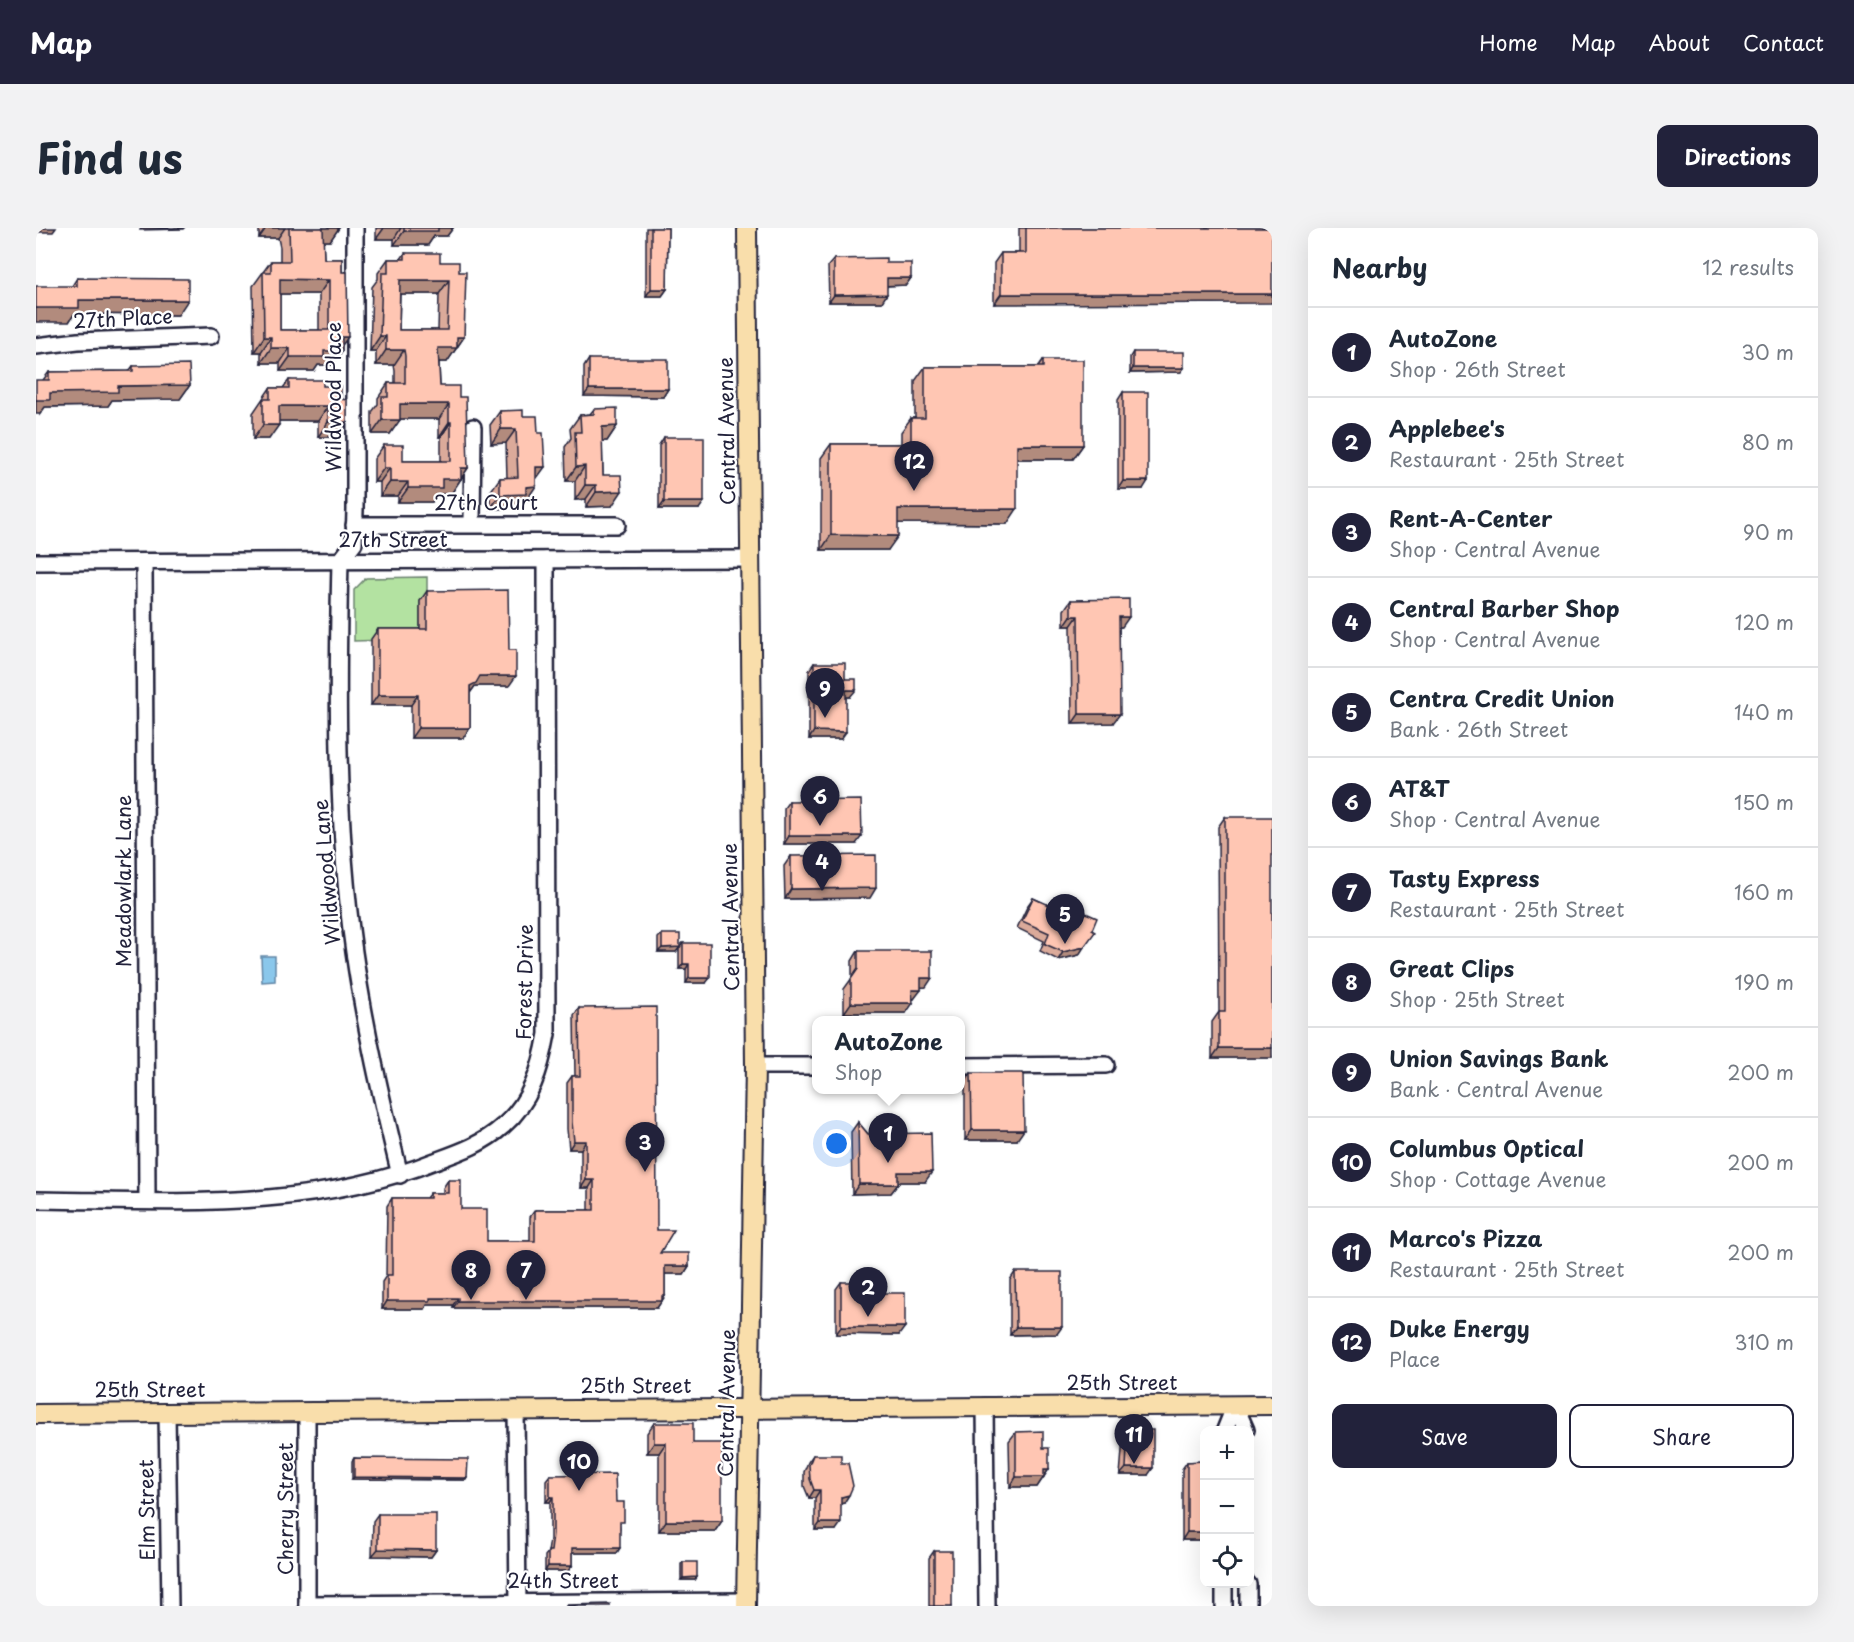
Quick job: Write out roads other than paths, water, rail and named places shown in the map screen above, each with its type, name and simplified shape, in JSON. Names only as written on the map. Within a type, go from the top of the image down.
[{"type":"main road","name":"Central Avenue","points":[[746,1603],[755,1066],[747,228]]},
{"type":"main road","name":"25th Street","points":[[36,1414],[1272,1405]]},
{"type":"street","name":"Wildwood Place","points":[[340,561],[354,543],[355,228]]},
{"type":"street","name":"27th Place","points":[[36,346],[78,341],[211,336]]},
{"type":"street","points":[[472,523],[473,427]]},
{"type":"street","name":"27th Court","points":[[354,525],[472,523],[617,525]]},
{"type":"street","name":"Forest Drive","points":[[36,1200],[246,1201],[326,1192],[400,1175],[479,1144],[505,1125],[525,1100],[541,1068],[547,1034],[546,560]]},
{"type":"street","name":"27th Street","points":[[36,562],[751,560]]},
{"type":"street","name":"Wildwood Lane","points":[[340,561],[340,786],[346,878],[354,952],[372,1059],[400,1175]]},
{"type":"street","name":"Meadowlark Lane","points":[[144,562],[147,1200]]},
{"type":"street","points":[[965,1066],[1106,1065]]},
{"type":"street","points":[[755,1066],[812,1066]]},
{"type":"street","points":[[1227,1426],[1235,1405]]},
{"type":"street","points":[[1235,1405],[1244,1426]]},
{"type":"street","points":[[985,1406],[987,1606]]},
{"type":"street","points":[[516,1409],[518,1604]]},
{"type":"street","name":"Cherry Street","points":[[307,1412],[308,1605]]},
{"type":"street","name":"Elm Street","points":[[167,1413],[170,1606]]},
{"type":"street","points":[[1224,1588],[1224,1606]]},
{"type":"street","points":[[1248,1588],[1248,1606]]},
{"type":"street","name":"24th Street","points":[[308,1605],[746,1603]]},
{"type":"water","points":[[261,956],[275,956],[275,981],[262,982]]},
{"type":"place","name":"Duke Energy","points":[[914,491]]},
{"type":"place","name":"Union Savings Bank","points":[[825,718]]},
{"type":"place","name":"AT&T","points":[[820,826]]},
{"type":"place","name":"Central Barber Shop","points":[[822,891]]},
{"type":"place","name":"Centra Credit Union","points":[[1065,944]]},
{"type":"place","name":"AutoZone","points":[[888,1163]]},
{"type":"place","name":"Rent-A-Center","points":[[645,1172]]},
{"type":"place","name":"Great Clips","points":[[471,1300]]},
{"type":"place","name":"Tasty Express","points":[[526,1300]]},
{"type":"place","name":"Applebee's","points":[[868,1317]]},
{"type":"place","name":"Marco's Pizza","points":[[1134,1464]]},
{"type":"place","name":"Columbus Optical","points":[[579,1491]]}]
